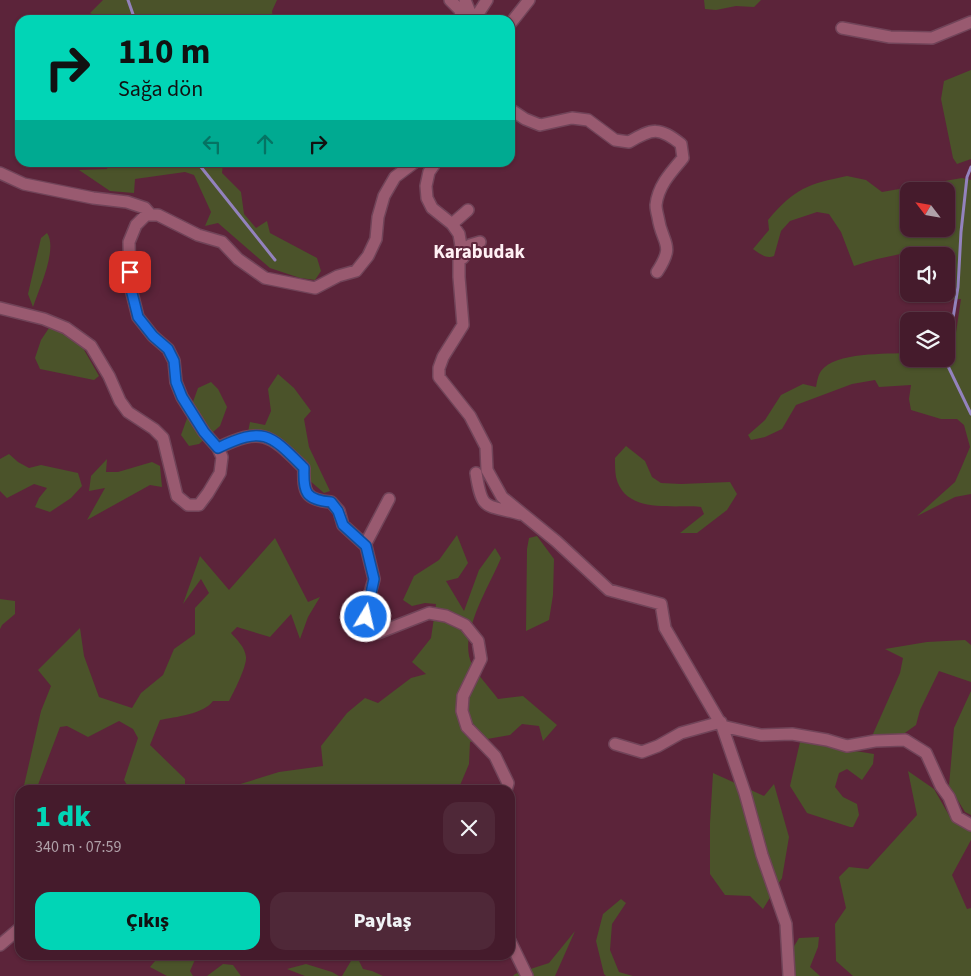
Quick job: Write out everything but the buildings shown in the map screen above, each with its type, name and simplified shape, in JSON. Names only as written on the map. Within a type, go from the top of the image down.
[{"type":"street","points":[[450,0],[459,9],[462,15]]},
{"type":"street","points":[[466,0],[471,15]]},
{"type":"street","points":[[476,15],[487,0]]},
{"type":"street","points":[[515,18],[529,0]]},
{"type":"street","points":[[842,28],[890,37],[932,38],[971,22]]},
{"type":"street","points":[[515,112],[540,125],[572,118],[588,120],[615,140],[629,142],[646,132],[665,132],[681,144],[683,158],[664,180],[656,206],[659,227],[668,248],[665,260],[657,272]]},
{"type":"street","points":[[0,308],[44,319],[66,328],[91,346],[109,376],[120,401],[128,412],[154,429],[163,438],[177,496],[188,505],[199,505],[220,473],[222,457],[218,448],[204,432],[182,397],[176,382],[174,361],[168,349],[153,336],[138,317],[130,285],[129,242],[136,225],[146,215],[158,215],[198,235],[222,242],[244,263],[265,278],[315,288],[338,276],[356,271],[368,256],[376,239],[378,217],[384,196],[395,177],[408,167]]},
{"type":"street","points":[[432,167],[429,172],[426,186],[427,198],[432,208],[452,224],[460,234],[461,246],[459,257],[463,324],[443,357],[439,368],[439,377],[470,416],[486,447],[487,470],[502,497],[556,540],[609,590],[661,604],[665,628],[722,724],[745,792],[762,855],[786,924],[789,976]]},
{"type":"street","points":[[0,173],[24,184],[93,198],[127,202],[145,208],[151,215]]},
{"type":"street","points":[[452,224],[468,210]]},
{"type":"street","points":[[460,277],[464,253],[470,245],[480,242]]},
{"type":"street","points":[[218,448],[247,436],[261,435],[281,445],[304,468],[303,484],[307,495],[316,501],[331,502],[338,511],[343,525],[365,545],[374,579],[366,617],[371,632],[378,633],[428,613],[446,616],[464,625],[478,641],[481,659],[463,696],[462,711],[467,727],[495,756],[507,785]]},
{"type":"street","points":[[476,473],[481,499],[486,505],[526,516]]},
{"type":"street","points":[[365,545],[389,499]]},
{"type":"street","points":[[615,744],[642,752],[658,746],[681,733],[722,724],[761,735],[792,734],[848,746],[875,741],[905,740],[926,753],[941,786],[949,797],[957,817],[971,825]]},
{"type":"street","points":[[0,944],[15,932]]},
{"type":"street","points":[[515,952],[526,976]]},
{"type":"green space","points":[[103,0],[277,0],[272,11],[272,15],[93,15],[90,13]]},
{"type":"green space","points":[[704,0],[761,0],[754,7],[736,6],[716,10],[705,9]]},
{"type":"green space","points":[[971,70],[971,159],[957,164],[953,158],[941,99],[944,81]]},
{"type":"green space","points":[[108,167],[223,167],[222,173],[241,192],[244,214],[256,228],[267,221],[270,233],[317,258],[321,271],[315,280],[300,278],[270,268],[218,223],[205,226],[211,212],[194,175],[185,172],[135,179],[134,193],[110,191],[79,170],[107,169]]},
{"type":"green space","points":[[847,176],[866,180],[882,192],[900,189],[900,238],[955,238],[955,182],[939,182],[962,178],[971,180],[971,494],[955,497],[917,516],[955,482],[970,447],[964,425],[957,419],[941,419],[911,410],[909,399],[911,385],[879,387],[875,380],[852,384],[796,405],[782,429],[765,437],[751,440],[748,435],[765,420],[781,395],[803,384],[816,387],[821,371],[837,360],[862,355],[900,353],[900,367],[955,367],[955,339],[961,299],[955,299],[955,247],[900,247],[900,254],[854,266],[841,232],[829,214],[817,212],[790,221],[781,231],[774,256],[766,256],[753,249],[769,230],[768,220],[786,201],[803,189]]},
{"type":"green space","points":[[47,233],[50,240],[49,259],[33,307],[28,294],[41,238]]},
{"type":"green space","points":[[49,328],[56,328],[79,341],[99,376],[94,380],[40,369],[35,358],[41,340]]},
{"type":"green space","points":[[278,374],[294,388],[311,411],[304,419],[309,447],[330,491],[324,493],[309,480],[308,465],[248,432],[250,422],[265,425],[271,411],[268,389]]},
{"type":"green space","points":[[211,382],[218,389],[227,407],[220,426],[199,444],[189,446],[181,435],[198,388]]},
{"type":"green space","points":[[626,446],[645,461],[652,477],[661,483],[730,482],[737,494],[727,510],[697,533],[680,533],[704,514],[701,507],[651,505],[629,497],[621,489],[615,470],[615,458]]},
{"type":"green space","points":[[9,454],[29,468],[41,465],[78,473],[82,486],[71,498],[50,512],[35,507],[47,488],[34,484],[7,498],[0,491],[0,459]]},
{"type":"green space","points":[[107,459],[106,472],[118,472],[152,462],[160,466],[162,487],[150,485],[87,520],[105,488],[89,491],[91,476]]},
{"type":"green space","points":[[457,535],[468,563],[458,578],[446,581],[464,611],[479,570],[495,548],[501,558],[472,625],[468,653],[472,664],[481,678],[498,699],[523,696],[557,725],[543,741],[539,726],[522,724],[510,735],[470,742],[469,764],[460,785],[237,785],[279,772],[323,766],[321,746],[347,713],[365,698],[378,703],[411,678],[426,674],[412,662],[431,638],[436,604],[425,603],[412,606],[403,600],[414,576],[439,560]]},
{"type":"green space","points":[[537,536],[554,559],[553,595],[549,620],[526,631],[527,549],[529,538]]},
{"type":"green space","points":[[275,538],[308,602],[320,597],[308,617],[300,639],[291,614],[270,637],[237,627],[231,633],[242,647],[246,661],[229,701],[213,701],[196,712],[160,720],[150,745],[185,779],[185,785],[127,785],[124,780],[138,738],[133,729],[119,721],[88,737],[67,726],[60,727],[38,785],[24,785],[41,711],[51,686],[38,670],[80,628],[84,656],[99,697],[132,708],[141,693],[163,675],[174,649],[195,634],[195,608],[209,593],[201,579],[183,604],[200,556],[229,590]]},
{"type":"green space","points":[[0,599],[15,601],[15,614],[0,629]]},
{"type":"green space","points":[[965,640],[971,645],[971,682],[939,671],[920,710],[916,725],[902,735],[873,734],[900,673],[903,658],[885,649],[927,642]]},
{"type":"green space","points":[[971,691],[971,815],[965,812],[949,786],[954,728]]},
{"type":"green space","points":[[800,742],[874,754],[873,764],[862,780],[847,769],[839,773],[835,787],[843,797],[857,804],[859,815],[853,827],[807,813],[790,786]]},
{"type":"green space","points":[[908,771],[934,789],[950,817],[957,824],[971,832],[971,840],[952,875],[967,909],[971,908],[971,976],[853,976],[836,961],[835,924],[846,908],[839,877],[849,867],[868,869],[917,815]]},
{"type":"green space","points":[[713,773],[764,796],[774,784],[789,837],[782,878],[763,909],[750,896],[725,895],[710,874],[710,823]]},
{"type":"green space","points":[[621,899],[626,903],[612,924],[610,950],[619,972],[633,976],[606,976],[596,941],[603,914]]},
{"type":"green space","points":[[575,931],[555,976],[513,976],[549,963]]},
{"type":"green space","points":[[819,937],[818,947],[810,967],[820,976],[793,976],[793,948],[799,938]]},
{"type":"green space","points":[[156,960],[195,960],[190,971],[193,976],[167,976],[150,967]]},
{"type":"green space","points":[[358,960],[363,969],[383,976],[342,976],[351,961]]},
{"type":"green space","points":[[223,964],[233,965],[241,976],[207,976]]},
{"type":"green space","points":[[306,964],[339,976],[305,976],[287,969]]},
{"type":"waterway","points":[[128,0],[133,15]]},
{"type":"waterway","points":[[201,167],[275,260]]},
{"type":"waterway","points":[[971,167],[967,177],[958,287],[946,362],[971,414]]},
{"type":"district","name":"Karabudak","points":[[479,252]]},
{"type":"route","points":[[130,272],[130,285],[138,317],[153,336],[168,349],[174,361],[176,382],[182,397],[204,432],[218,448],[247,436],[261,435],[281,445],[304,468],[303,484],[307,495],[316,501],[331,502],[338,511],[343,525],[366,546],[374,579],[368,600],[366,617]]}]
